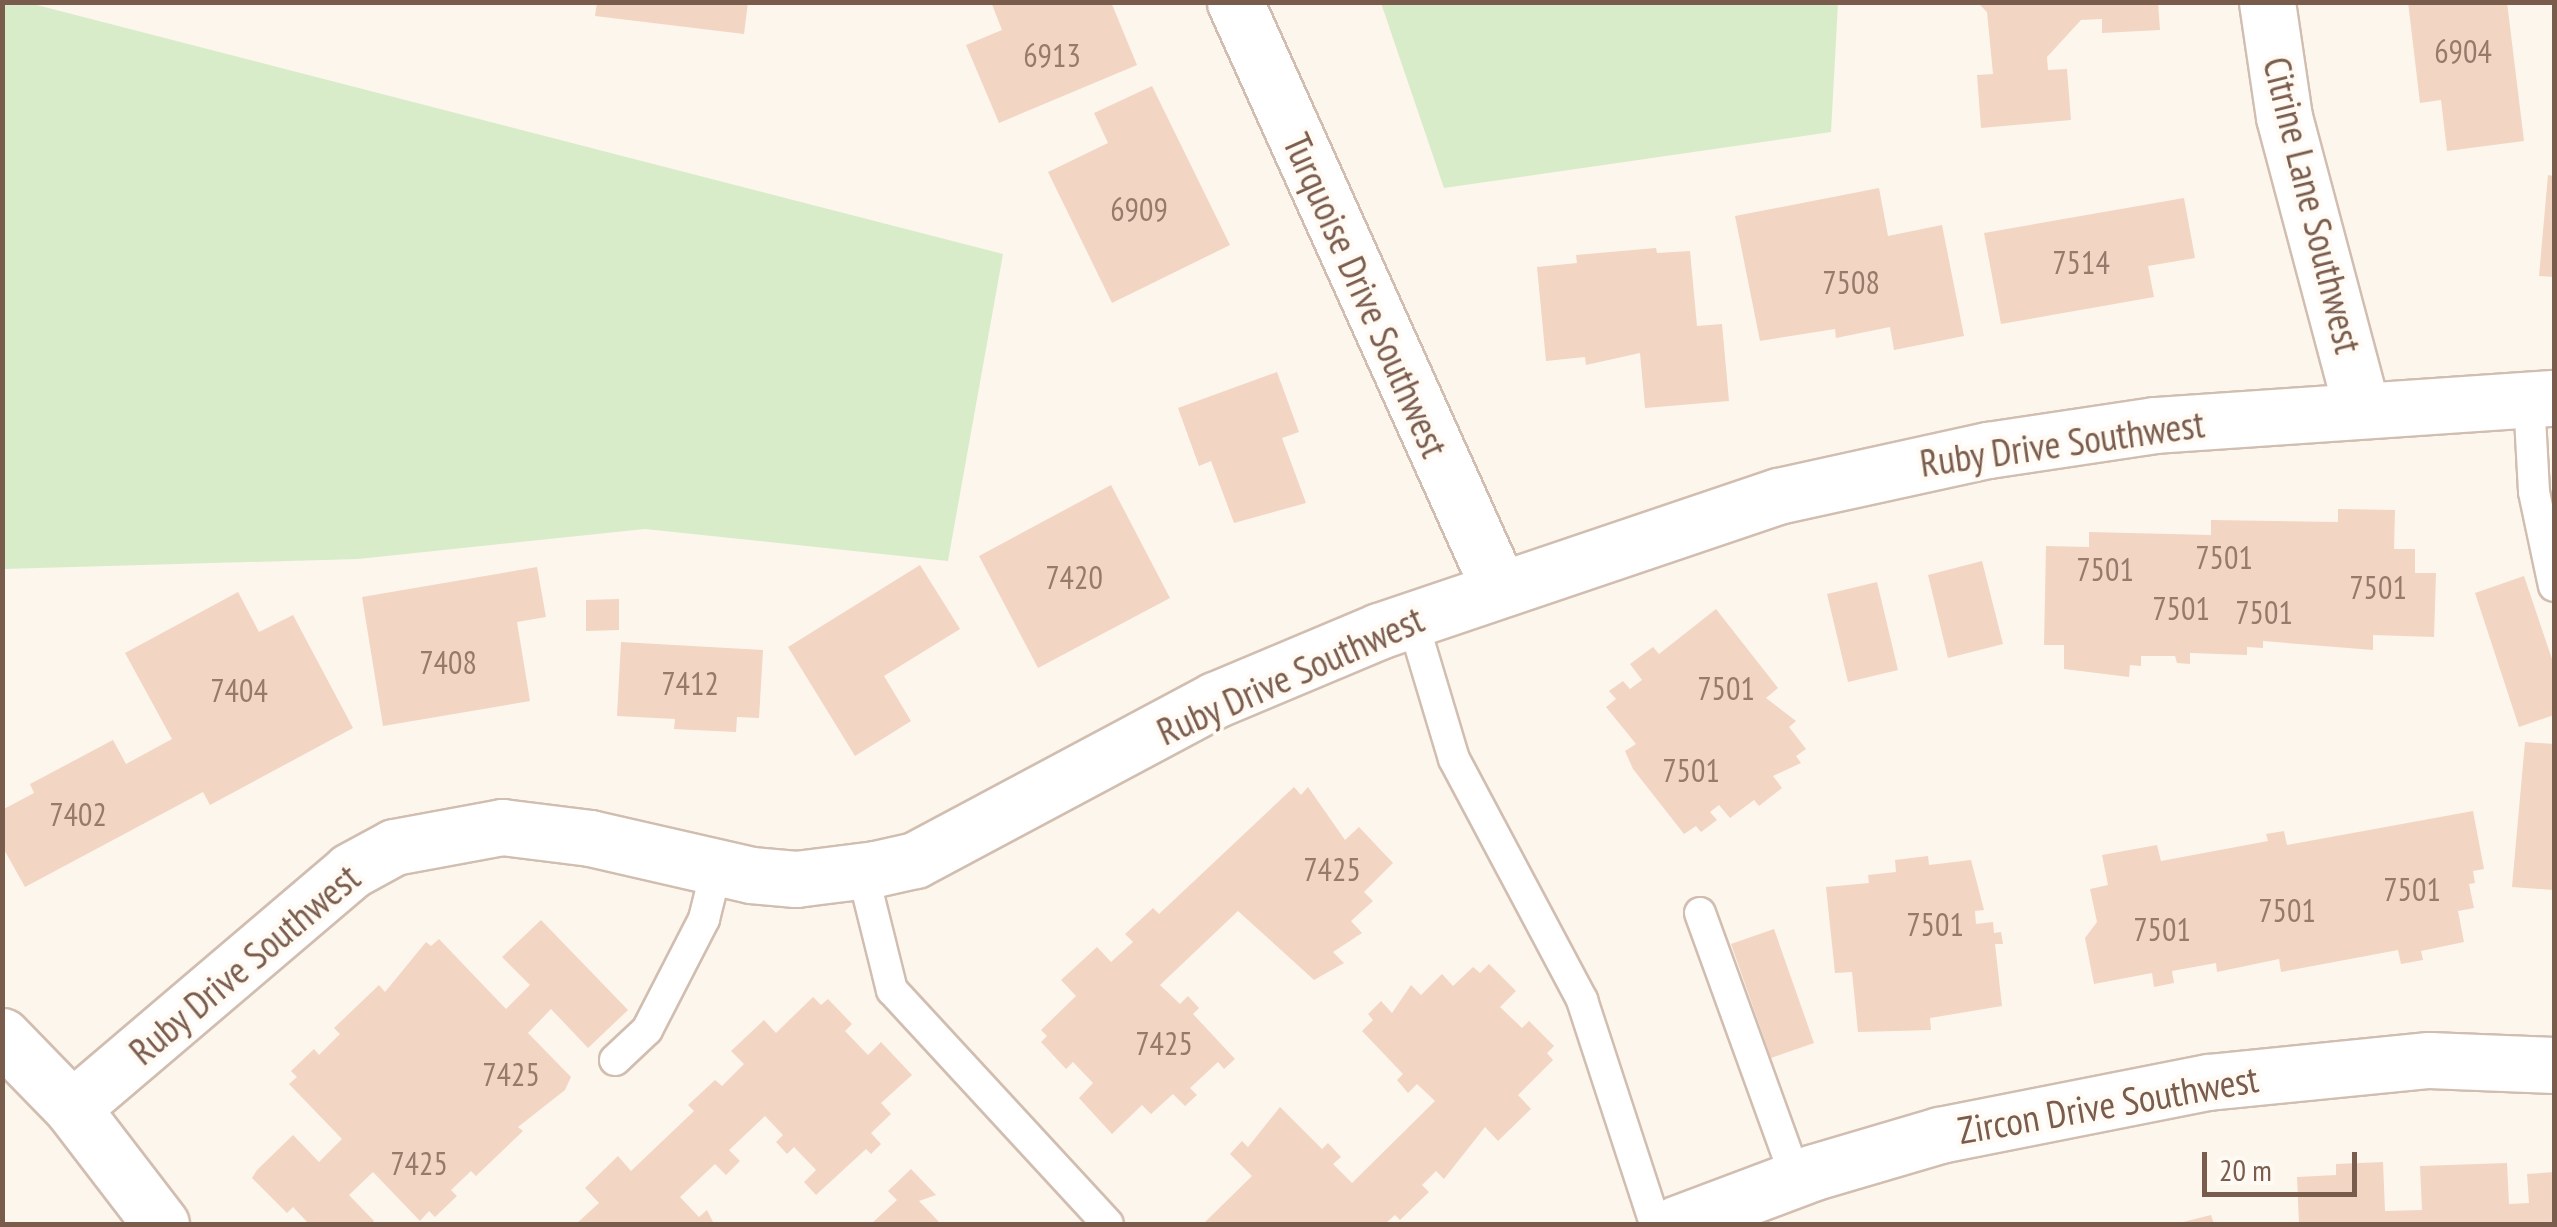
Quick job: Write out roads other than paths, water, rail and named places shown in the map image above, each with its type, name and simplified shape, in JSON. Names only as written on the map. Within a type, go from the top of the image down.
[{"type":"street","name":"Turquoise Drive Southwest","points":[[1235,2],[1499,588]]},
{"type":"street","name":"Citrine Lane Southwest","points":[[2267,2],[2284,117],[2361,407]]},
{"type":"street","name":"Ruby Drive Southwest","points":[[72,1108],[350,871],[394,847],[502,827],[590,838],[717,867],[796,879],[915,860],[1214,700],[1412,618],[1663,530],[1886,470],[2156,425],[2361,407],[2542,398]]},
{"type":"street","points":[[2,1036],[72,1108],[162,1224]]},
{"type":"street","name":"Zircon Drive Southwest","points":[[1676,1224],[1796,1178],[1940,1134],[2208,1082],[2428,1060],[2554,1065]]},
{"type":"lane","points":[[2542,398],[2534,492],[2554,586]]},
{"type":"lane","points":[[1412,618],[1454,760],[1582,1000],[1655,1224]]},
{"type":"lane","points":[[615,1060],[648,1030],[704,920],[717,867]]},
{"type":"lane","points":[[862,870],[892,990],[1108,1224]]},
{"type":"lane","points":[[1700,913],[1796,1178]]}]
